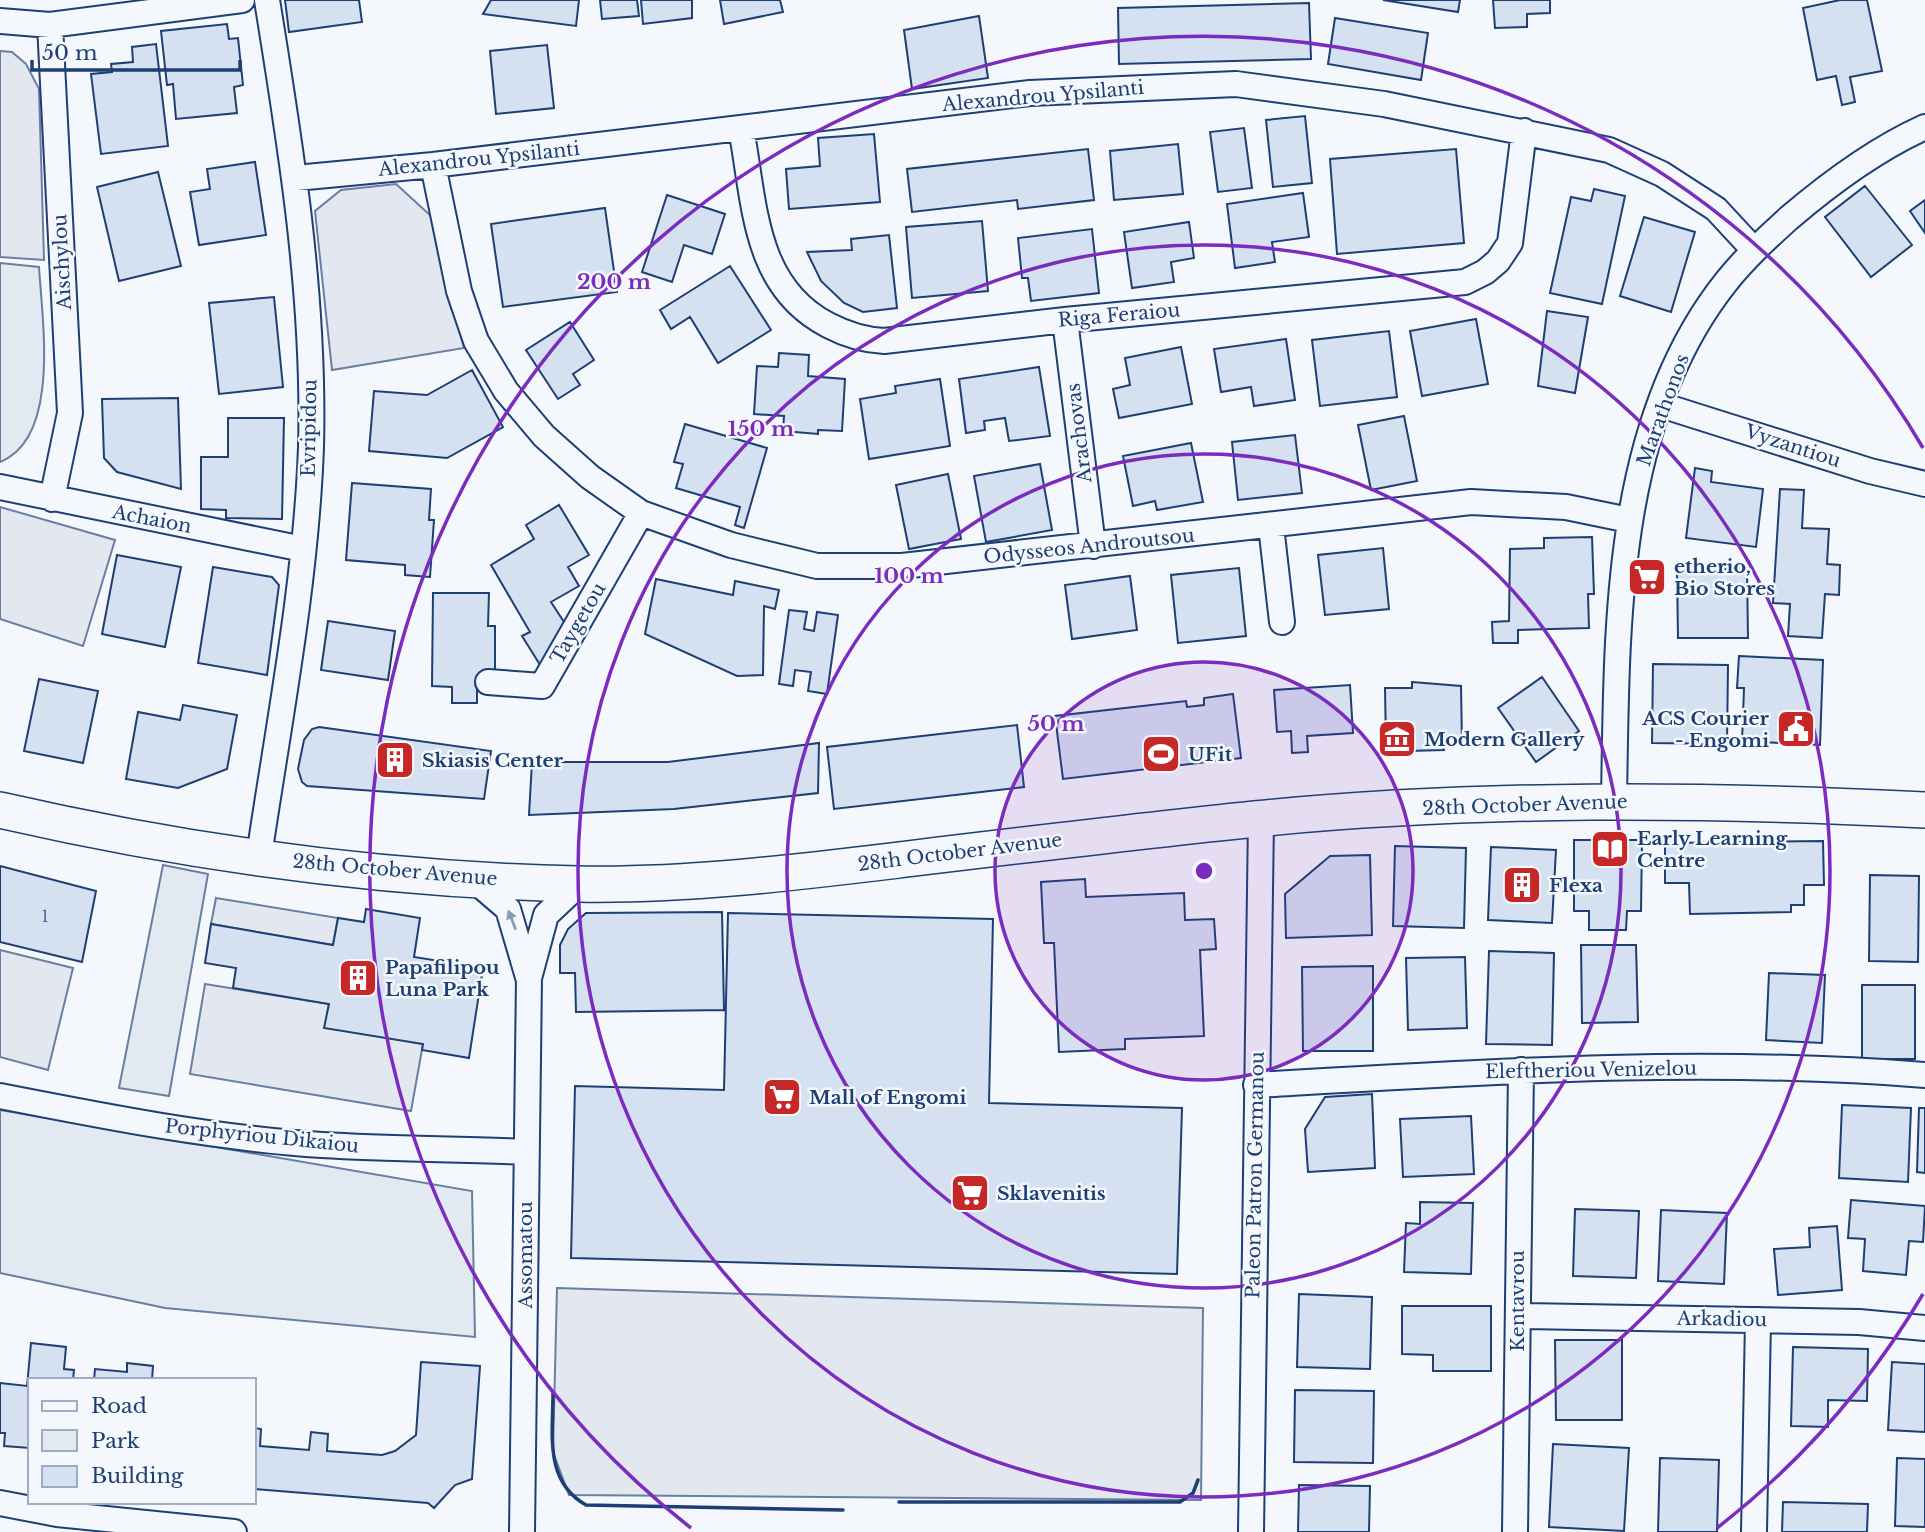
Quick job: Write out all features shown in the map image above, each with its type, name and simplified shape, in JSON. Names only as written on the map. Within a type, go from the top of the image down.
[{"type":"main road","name":"28th October Avenue","points":[[0,810],[146,840],[259,856],[472,877],[579,884],[712,879],[1261,819],[1495,804],[1614,801],[1925,810]]},
{"type":"street","points":[[0,21],[50,24],[242,0]]},
{"type":"street","name":"Evripidou","points":[[259,856],[303,549],[311,447],[309,345],[296,178],[267,0]]},
{"type":"street","name":"Aischylou","points":[[50,24],[70,413],[52,499]]},
{"type":"street","name":"Alexandrou Ypsilanti","points":[[296,178],[433,165],[1030,93],[1236,84],[1384,104],[1609,150],[1662,174],[1716,209],[1754,250]]},
{"type":"street","name":"Marathonos","points":[[1614,801],[1618,646],[1629,520],[1642,463],[1661,405],[1697,327],[1725,283],[1754,250],[1812,198],[1858,165],[1925,127]]},
{"type":"street","name":"Riga Feraiou","points":[[741,128],[763,245],[772,270],[784,291],[799,308],[817,319],[867,341],[1465,282],[1485,272],[1498,261],[1510,243],[1524,131]]},
{"type":"street","name":"Odysseos Androutsou","points":[[433,165],[459,291],[482,351],[506,391],[544,436],[590,477],[641,513],[731,545],[817,566],[902,566],[1481,502],[1566,507],[1629,520]]},
{"type":"street","name":"Arachovas","points":[[1065,320],[1093,546]]},
{"type":"street","name":"Vyzantiou","points":[[1661,405],[1870,471],[1925,484]]},
{"type":"street","name":"Achaion","points":[[0,487],[303,549]]},
{"type":"street","name":"Taygetou","points":[[488,682],[542,686],[641,513]]},
{"type":"street","points":[[1271,526],[1282,622]]},
{"type":"street","name":"Paleon Patron Germanou","points":[[1251,1532],[1261,819]]},
{"type":"street","name":"Assomatou","points":[[472,877],[508,909],[528,978]]},
{"type":"street","name":"Assomatou","points":[[522,1532],[528,978],[546,915],[579,884]]},
{"type":"street","name":"Eleftheriou Venizelou","points":[[1256,1084],[1521,1070],[1754,1067],[1925,1075]]},
{"type":"street","name":"Kentavrou","points":[[1515,1532],[1517,1214],[1521,1070]]},
{"type":"street","name":"Porphyriou Dikaiou","points":[[0,1096],[135,1123],[233,1136],[321,1144],[526,1152]]},
{"type":"street","name":"Arkadiou","points":[[1518,1316],[1758,1320],[1925,1328]]},
{"type":"street","points":[[1754,1532],[1758,1320]]},
{"type":"street","points":[[0,1503],[57,1514],[234,1532]]},
{"type":"green space","points":[[0,263],[39,267],[44,345],[40,403],[32,429],[19,449],[0,462]]},
{"type":"green space","points":[[163,865],[208,874],[169,1096],[119,1088]]},
{"type":"green space","points":[[0,1110],[472,1191],[475,1337],[165,1308],[0,1273]]},
{"type":"shaded area","points":[[0,51],[12,52],[26,64],[39,89],[44,260],[0,257]]},
{"type":"shaded area","points":[[396,184],[431,216],[464,348],[332,370],[315,211],[341,190]]},
{"type":"shaded area","points":[[0,507],[115,540],[83,646],[0,619]]},
{"type":"shaded area","points":[[216,898],[338,918],[333,945],[211,924]]},
{"type":"shaded area","points":[[0,950],[73,968],[48,1070],[0,1057]]},
{"type":"shaded area","points":[[205,984],[329,1004],[325,1027],[423,1044],[411,1111],[190,1074]]},
{"type":"shaded area","points":[[557,1288],[1203,1308],[1201,1500],[569,1495],[553,1452]]},
{"type":"building","points":[[285,0],[359,0],[362,22],[289,32]]},
{"type":"building","points":[[491,0],[579,0],[576,26],[483,14]]},
{"type":"building","points":[[600,0],[637,0],[639,16],[602,19]]},
{"type":"building","points":[[641,0],[692,0],[692,18],[643,24]]},
{"type":"building","points":[[720,0],[780,0],[783,12],[724,24]]},
{"type":"building","points":[[1383,0],[1460,0],[1458,12]]},
{"type":"building","points":[[1493,0],[1550,0],[1550,13],[1527,14],[1527,27],[1495,28]]},
{"type":"building","points":[[1840,0],[1867,0],[1882,71],[1850,77],[1855,102],[1842,105],[1836,76],[1817,80],[1803,8]]},
{"type":"building","points":[[1309,3],[1311,59],[1119,64],[1118,8]]},
{"type":"building","points":[[979,16],[988,78],[912,89],[904,30]]},
{"type":"building","points":[[1335,18],[1428,33],[1421,80],[1328,64]]},
{"type":"building","points":[[227,24],[229,39],[238,38],[243,85],[234,87],[237,113],[176,119],[173,84],[167,85],[161,31]]},
{"type":"building","points":[[156,44],[168,146],[101,154],[91,74],[112,72],[111,64],[133,62],[132,47]]},
{"type":"building","points":[[547,45],[554,108],[496,114],[490,51]]},
{"type":"building","points":[[1305,116],[1312,183],[1273,187],[1266,120]]},
{"type":"building","points":[[1244,128],[1252,188],[1218,192],[1210,132]]},
{"type":"building","points":[[874,134],[880,202],[789,209],[786,169],[820,166],[818,138]]},
{"type":"building","points":[[1178,144],[1183,194],[1114,200],[1110,151]]},
{"type":"building","points":[[1088,149],[1094,200],[1018,209],[1017,200],[912,212],[907,169]]},
{"type":"building","points":[[1456,149],[1464,243],[1337,254],[1330,159]]},
{"type":"building","points":[[255,162],[266,235],[199,245],[190,192],[210,189],[207,169]]},
{"type":"building","points":[[158,172],[181,266],[119,281],[97,187]]},
{"type":"building","points":[[1865,186],[1912,245],[1871,277],[1825,217]]},
{"type":"building","points":[[1594,189],[1625,196],[1602,304],[1550,293],[1571,197],[1591,201]]},
{"type":"building","points":[[1303,193],[1309,237],[1272,242],[1275,262],[1235,268],[1227,204]]},
{"type":"building","points":[[667,195],[725,214],[712,254],[684,245],[672,282],[642,272]]},
{"type":"building","points":[[1925,200],[1925,233],[1910,211]]},
{"type":"building","points":[[605,208],[617,292],[503,307],[491,224]]},
{"type":"building","points":[[1644,217],[1695,232],[1671,312],[1620,296]]},
{"type":"building","points":[[982,221],[988,291],[912,298],[906,227]]},
{"type":"building","points":[[1189,222],[1194,258],[1171,262],[1174,282],[1132,288],[1124,232]]},
{"type":"building","points":[[1092,229],[1099,293],[1031,301],[1028,278],[1022,278],[1018,238]]},
{"type":"building","points":[[889,235],[897,308],[863,312],[844,303],[821,281],[807,252],[852,250],[851,239]]},
{"type":"building","points":[[730,266],[771,330],[718,363],[690,317],[671,329],[660,310]]},
{"type":"building","points":[[274,297],[283,387],[219,394],[209,303]]},
{"type":"building","points":[[1547,311],[1588,317],[1575,393],[1538,386]]},
{"type":"building","points":[[1476,319],[1488,384],[1422,396],[1410,331]]},
{"type":"building","points":[[570,322],[594,360],[573,374],[580,385],[558,399],[526,350]]},
{"type":"building","points":[[1389,331],[1397,397],[1320,406],[1312,340]]},
{"type":"building","points":[[1286,339],[1295,400],[1254,406],[1251,387],[1221,392],[1214,349]]},
{"type":"building","points":[[1181,347],[1192,404],[1119,418],[1113,389],[1130,385],[1125,358]]},
{"type":"building","points":[[779,353],[809,355],[808,376],[845,379],[842,431],[818,430],[818,434],[783,431],[784,416],[754,414],[757,366],[778,367]]},
{"type":"building","points":[[1039,367],[1050,436],[1009,441],[1005,418],[984,421],[985,430],[966,433],[959,379]]},
{"type":"building","points":[[472,370],[503,427],[447,458],[369,451],[374,391],[427,395]]},
{"type":"building","points":[[940,379],[950,446],[869,459],[860,399],[896,393],[895,386]]},
{"type":"building","points":[[178,398],[181,489],[117,472],[104,458],[102,399]]},
{"type":"building","points":[[1404,416],[1417,481],[1371,490],[1358,425]]},
{"type":"building","points":[[228,418],[284,418],[282,519],[226,518],[226,510],[201,509],[201,457],[228,457]]},
{"type":"building","points":[[685,424],[767,448],[744,528],[735,525],[740,507],[676,488],[683,464],[674,462]]},
{"type":"building","points":[[1295,435],[1302,493],[1238,500],[1232,442]]},
{"type":"building","points":[[1191,443],[1203,502],[1157,510],[1155,501],[1133,506],[1123,456]]},
{"type":"building","points":[[1040,464],[1052,530],[986,542],[974,476]]},
{"type":"building","points":[[1695,468],[1712,471],[1711,482],[1763,489],[1756,547],[1686,538]]},
{"type":"building","points":[[948,474],[961,539],[909,549],[896,485]]},
{"type":"building","points":[[352,483],[431,489],[429,520],[434,520],[430,577],[405,575],[405,565],[346,560]]},
{"type":"building","points":[[1780,489],[1804,490],[1802,528],[1829,529],[1827,564],[1840,565],[1839,595],[1825,594],[1822,638],[1788,636],[1790,604],[1773,603]]},
{"type":"building","points":[[559,505],[589,555],[568,567],[579,586],[551,602],[566,625],[542,668],[522,636],[530,632],[491,565],[534,539],[526,525]]},
{"type":"building","points":[[1592,537],[1594,594],[1588,594],[1589,628],[1518,630],[1518,643],[1493,643],[1492,622],[1509,621],[1510,549],[1544,548],[1544,538]]},
{"type":"building","points":[[1383,548],[1389,609],[1325,615],[1318,555]]},
{"type":"building","points":[[117,555],[181,567],[165,647],[102,634]]},
{"type":"building","points":[[213,567],[272,577],[279,585],[267,675],[198,663]]},
{"type":"building","points":[[1239,568],[1246,636],[1178,643],[1171,575]]},
{"type":"building","points":[[1677,569],[1747,569],[1748,638],[1678,638]]},
{"type":"building","points":[[1130,576],[1137,630],[1072,639],[1065,585]]},
{"type":"building","points":[[656,579],[733,595],[735,581],[779,590],[775,609],[764,606],[763,675],[737,676],[645,634]]},
{"type":"building","points":[[433,593],[489,593],[488,626],[495,626],[495,683],[477,682],[477,703],[452,703],[452,687],[432,686]]},
{"type":"building","points":[[789,610],[807,612],[804,629],[814,631],[817,612],[838,615],[827,694],[808,691],[811,672],[795,670],[793,686],[779,684]]},
{"type":"building","points":[[328,621],[395,631],[388,680],[321,670]]},
{"type":"building","points":[[1739,656],[1823,660],[1820,745],[1742,741],[1744,688],[1737,688]]},
{"type":"building","points":[[1653,664],[1728,665],[1727,744],[1652,743]]},
{"type":"building","points":[[1542,677],[1579,731],[1536,762],[1498,708]]},
{"type":"building","points":[[39,679],[98,691],[83,763],[24,751]]},
{"type":"building","points":[[1412,682],[1461,686],[1462,744],[1443,744],[1444,750],[1408,751],[1408,745],[1386,745],[1385,688],[1412,688]]},
{"type":"building","points":[[1350,685],[1353,733],[1307,736],[1308,752],[1292,753],[1291,731],[1277,732],[1274,690]]},
{"type":"building","points":[[1233,694],[1241,758],[1063,779],[1055,716],[1186,701],[1187,707],[1204,705],[1204,698]]},
{"type":"building","points":[[183,705],[237,715],[227,769],[178,788],[126,779],[138,712],[180,720]]},
{"type":"building","points":[[1017,725],[1024,787],[834,809],[827,747]]},
{"type":"building","name":"Skiasis Center","points":[[319,727],[491,751],[484,799],[307,786],[302,782],[298,769],[304,740],[312,729]]},
{"type":"building","points":[[819,743],[818,793],[674,809],[529,815],[532,762],[668,762]]},
{"type":"building","points":[[1574,840],[1642,840],[1641,911],[1627,911],[1626,930],[1589,930],[1589,911],[1574,911]]},
{"type":"building","points":[[1823,841],[1824,885],[1804,885],[1804,905],[1791,905],[1791,912],[1690,914],[1689,883],[1665,883],[1665,843]]},
{"type":"building","points":[[1395,846],[1466,848],[1464,928],[1393,926]]},
{"type":"building","name":"Flexa","points":[[1491,847],[1556,850],[1552,923],[1488,920]]},
{"type":"building","points":[[1370,855],[1372,935],[1286,938],[1285,894],[1330,856]]},
{"type":"building","points":[[0,866],[96,891],[82,962],[0,942]]},
{"type":"building","points":[[1870,875],[1919,876],[1918,962],[1869,961]]},
{"type":"building","points":[[1085,879],[1086,897],[1184,893],[1185,920],[1214,919],[1216,949],[1200,950],[1204,1036],[1125,1039],[1125,1049],[1059,1052],[1054,943],[1044,943],[1041,882]]},
{"type":"building","name":"Papafilipou Luna Park","points":[[366,909],[420,918],[414,957],[483,968],[469,1058],[422,1050],[423,1044],[324,1028],[329,1004],[233,988],[236,968],[205,963],[211,924],[333,945],[338,918],[364,922]]},
{"type":"building","points":[[722,912],[724,1010],[576,1012],[575,973],[560,973],[560,945],[568,929],[586,913]]},
{"type":"building","name":"Mall of Engomi","points":[[728,913],[993,919],[989,1103],[1182,1108],[1177,1274],[571,1258],[575,1086],[724,1090]]},
{"type":"building","points":[[1581,945],[1636,945],[1638,1022],[1582,1023]]},
{"type":"building","points":[[1489,951],[1554,953],[1552,1045],[1486,1044]]},
{"type":"building","points":[[1465,957],[1467,1028],[1408,1030],[1406,958]]},
{"type":"building","points":[[1373,966],[1373,1051],[1303,1051],[1302,967]]},
{"type":"building","points":[[1769,973],[1825,975],[1822,1043],[1766,1040]]},
{"type":"building","points":[[1862,985],[1915,985],[1915,1059],[1862,1059]]},
{"type":"building","points":[[1372,1094],[1375,1168],[1308,1172],[1305,1129],[1325,1097]]},
{"type":"building","points":[[1842,1105],[1911,1108],[1908,1182],[1839,1178]]},
{"type":"building","points":[[1919,1108],[1925,1108],[1925,1173],[1917,1172]]},
{"type":"building","points":[[1471,1116],[1474,1174],[1403,1177],[1400,1119]]},
{"type":"building","points":[[1851,1200],[1925,1206],[1923,1242],[1909,1241],[1906,1275],[1863,1271],[1865,1239],[1848,1238]]},
{"type":"building","points":[[1420,1202],[1473,1203],[1471,1274],[1404,1272],[1406,1223],[1420,1224]]},
{"type":"building","points":[[1575,1209],[1639,1211],[1636,1278],[1573,1276]]},
{"type":"building","points":[[1661,1210],[1727,1213],[1724,1284],[1658,1281]]},
{"type":"building","points":[[1837,1226],[1842,1290],[1778,1295],[1774,1249],[1810,1247],[1809,1228]]},
{"type":"building","points":[[1299,1294],[1372,1297],[1370,1369],[1297,1367]]},
{"type":"building","points":[[1402,1306],[1491,1306],[1491,1371],[1433,1371],[1433,1355],[1402,1354]]},
{"type":"building","points":[[1555,1340],[1622,1340],[1622,1420],[1556,1420]]},
{"type":"building","points":[[31,1343],[66,1347],[64,1369],[74,1370],[73,1378],[28,1378],[28,1448],[4,1446],[5,1433],[0,1433],[0,1383],[27,1386]]},
{"type":"building","points":[[1793,1347],[1868,1349],[1867,1401],[1828,1400],[1828,1427],[1791,1426]]},
{"type":"building","points":[[421,1362],[480,1366],[472,1479],[455,1485],[434,1508],[428,1503],[256,1489],[256,1428],[261,1429],[260,1446],[309,1450],[311,1432],[328,1434],[327,1451],[382,1455],[395,1451],[416,1435]]},
{"type":"building","points":[[1892,1362],[1925,1364],[1925,1432],[1888,1430]]},
{"type":"building","points":[[127,1363],[153,1366],[152,1378],[94,1378],[95,1369],[127,1372]]},
{"type":"building","points":[[1295,1390],[1374,1391],[1373,1463],[1294,1462]]},
{"type":"building","points":[[1553,1444],[1629,1448],[1624,1531],[1549,1527]]},
{"type":"building","points":[[1660,1458],[1719,1460],[1717,1532],[1658,1532]]},
{"type":"building","points":[[1897,1458],[1925,1459],[1925,1527],[1895,1526]]},
{"type":"building","points":[[1299,1485],[1370,1486],[1369,1532],[1298,1532]]},
{"type":"building","points":[[1783,1502],[1868,1504],[1867,1532],[1782,1532]]},
{"type":"wall","points":[[553,1393],[552,1441],[557,1470],[563,1483],[586,1505],[843,1510]]},
{"type":"wall","points":[[899,1502],[1180,1502],[1193,1493],[1198,1480]]},
{"type":"place","name":"etherio, Bio Stores","points":[[1647,577]]},
{"type":"place","name":"ACS Courier - Engomi","points":[[1796,729]]},
{"type":"place","name":"Modern Gallery","points":[[1397,739]]},
{"type":"place","name":"UFit","points":[[1161,754]]},
{"type":"place","name":"Skiasis Center","points":[[395,760]]},
{"type":"place","name":"Early Learning Centre","points":[[1610,849]]},
{"type":"place","name":"Flexa","points":[[1522,885]]},
{"type":"place","name":"Papafilipou Luna Park","points":[[358,978]]},
{"type":"place","name":"Mall of Engomi","points":[[782,1097]]},
{"type":"place","name":"Sklavenitis","points":[[970,1193]]}]
